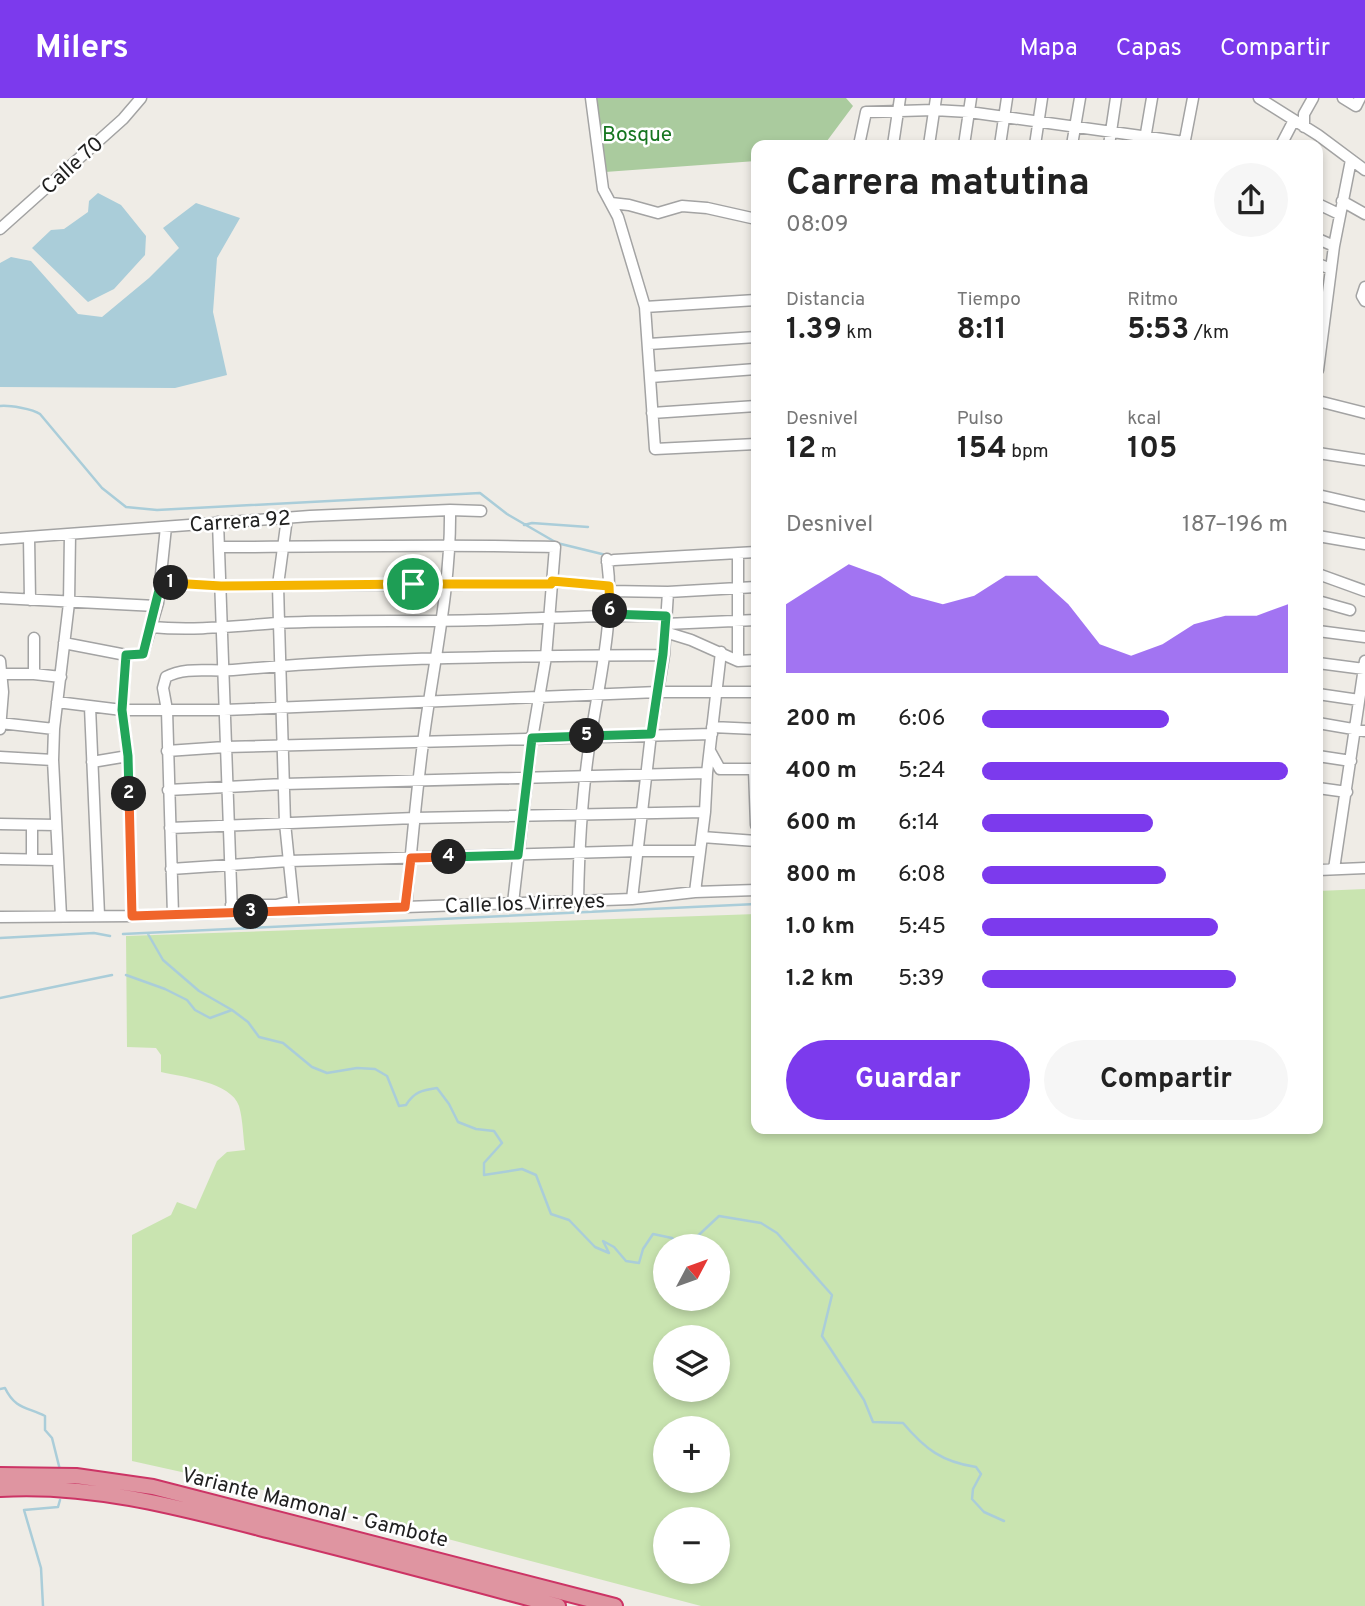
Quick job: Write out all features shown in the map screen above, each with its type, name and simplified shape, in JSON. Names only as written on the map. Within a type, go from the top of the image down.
[{"type":"highway","name":"Variante Mamonal - Gambote","points":[[0,1475],[76,1476],[153,1487],[615,1606]]},
{"type":"highway","points":[[0,1489],[87,1493],[184,1509],[558,1606]]},
{"type":"street","name":"Calle 70","points":[[0,229],[123,119],[141,98]]},
{"type":"street","points":[[591,98],[603,189],[618,217],[645,307],[655,449],[751,444]]},
{"type":"street","points":[[894,140],[900,98]]},
{"type":"street","points":[[930,140],[936,98]]},
{"type":"street","points":[[965,140],[971,98]]},
{"type":"street","points":[[1001,140],[1007,98]]},
{"type":"street","points":[[1036,140],[1042,98]]},
{"type":"street","points":[[1073,140],[1080,98]]},
{"type":"street","points":[[1110,140],[1116,98]]},
{"type":"street","points":[[1144,140],[1152,98]]},
{"type":"street","points":[[1185,140],[1194,98]]},
{"type":"street","points":[[1259,98],[1299,124],[1316,140]]},
{"type":"street","points":[[1285,140],[1299,124],[1313,98]]},
{"type":"street","points":[[1343,98],[1356,106],[1360,98]]},
{"type":"street","points":[[860,140],[866,112],[934,110],[1038,120],[1111,132],[1140,140]]},
{"type":"street","points":[[1323,144],[1358,166]]},
{"type":"street","points":[[1323,295],[1331,269],[1342,201],[1365,154]]},
{"type":"street","points":[[1342,201],[1365,214]]},
{"type":"street","points":[[611,203],[658,213],[682,206],[707,208],[751,218]]},
{"type":"street","points":[[1323,206],[1339,214]]},
{"type":"street","points":[[1323,241],[1334,246]]},
{"type":"street","points":[[1323,266],[1331,269]]},
{"type":"street","points":[[1365,287],[1362,296],[1365,300]]},
{"type":"street","points":[[645,307],[751,300]]},
{"type":"street","points":[[649,344],[751,337]]},
{"type":"street","points":[[651,377],[751,369]]},
{"type":"street","points":[[1323,402],[1365,413]]},
{"type":"street","points":[[652,414],[751,406]]},
{"type":"street","points":[[1323,454],[1365,460]]},
{"type":"street","points":[[1323,496],[1365,506]]},
{"type":"street","points":[[405,907],[423,742],[442,621],[450,544],[450,510]]},
{"type":"street","name":"Carrera 92","points":[[0,539],[218,522],[450,510],[481,511]]},
{"type":"street","points":[[287,518],[278,585],[285,823],[293,906]]},
{"type":"street","points":[[218,522],[231,909]]},
{"type":"street","points":[[64,642],[126,655],[143,654],[161,582],[166,527]]},
{"type":"street","points":[[61,916],[52,760],[69,603],[70,534]]},
{"type":"street","points":[[29,537],[30,600]]},
{"type":"street","points":[[1323,537],[1365,544]]},
{"type":"street","points":[[219,547],[450,544],[555,547],[546,657],[532,738],[513,903]]},
{"type":"street","points":[[578,901],[586,775],[610,614],[607,561],[751,552]]},
{"type":"street","points":[[738,553],[738,661]]},
{"type":"street","points":[[1323,576],[1365,591]]},
{"type":"street","points":[[161,582],[221,586],[552,582],[668,592],[751,588]]},
{"type":"street","points":[[632,899],[663,654],[668,592]]},
{"type":"street","points":[[0,598],[156,606]]},
{"type":"street","points":[[1323,602],[1350,610]]},
{"type":"street","points":[[151,627],[182,630],[223,629],[279,623],[550,619],[610,614],[666,624],[751,620]]},
{"type":"street","points":[[666,624],[738,661],[751,660]]},
{"type":"street","points":[[1323,632],[1365,637]]},
{"type":"street","points":[[34,638],[34,674]]},
{"type":"street","points":[[695,892],[721,652]]},
{"type":"street","points":[[173,915],[167,710],[163,688],[166,677],[177,671],[223,671],[281,665],[437,659],[663,654]]},
{"type":"street","points":[[126,655],[122,710],[128,756],[132,916]]},
{"type":"street","points":[[0,661],[0,726],[54,729]]},
{"type":"street","points":[[1323,663],[1364,665],[1364,685],[1359,700],[1360,730],[1351,761],[1334,869]]},
{"type":"street","points":[[2,674],[61,677]]},
{"type":"street","points":[[57,702],[122,710],[224,710],[658,692],[751,692]]},
{"type":"street","points":[[1323,695],[1359,700]]},
{"type":"street","points":[[90,707],[99,915]]},
{"type":"street","points":[[1323,724],[1360,730]]},
{"type":"street","points":[[167,751],[751,729]]},
{"type":"street","points":[[710,750],[720,769]]},
{"type":"street","points":[[92,762],[128,756]]},
{"type":"street","points":[[0,757],[52,760]]},
{"type":"street","points":[[1323,757],[1351,761]]},
{"type":"street","points":[[168,790],[751,769]]},
{"type":"street","points":[[1323,789],[1347,792]]},
{"type":"street","points":[[170,828],[415,818],[705,812]]},
{"type":"street","points":[[0,824],[56,825]]},
{"type":"street","points":[[32,860],[33,825]]},
{"type":"street","points":[[702,837],[751,841]]},
{"type":"street","points":[[171,869],[289,861],[639,850],[699,851]]},
{"type":"street","points":[[0,859],[57,860]]},
{"type":"street","points":[[1323,870],[1365,868]]},
{"type":"street","name":"Calle los Virreyes","points":[[0,917],[173,915],[293,906],[405,907],[578,901],[751,890]]},
{"type":"green space","name":"Bosque","points":[[596,98],[846,98],[853,106],[828,140],[751,140],[751,161],[605,172]]},
{"type":"green space","points":[[1365,889],[1365,1606],[701,1606],[263,1490],[132,1461],[132,1235],[171,1215],[177,1202],[196,1209],[217,1161],[227,1152],[245,1150],[239,1106],[227,1091],[205,1082],[161,1072],[161,1055],[156,1048],[127,1047],[126,936],[751,914],[751,1134],[1323,1134],[1323,891]]},
{"type":"water","points":[[98,193],[121,205],[146,236],[145,255],[114,289],[88,302],[32,248],[51,230],[64,229],[88,212],[89,201]]},
{"type":"water","points":[[196,203],[240,218],[217,258],[213,312],[227,375],[175,388],[0,387],[0,263],[11,257],[31,261],[78,314],[102,317],[149,278],[179,248],[163,228]]},
{"type":"waterway","points":[[0,406],[32,410],[40,414],[102,488],[126,507],[157,510],[480,493],[507,514],[557,543],[606,555]]},
{"type":"waterway","points":[[524,525],[532,523],[588,527]]},
{"type":"waterway","points":[[123,934],[751,904]]},
{"type":"waterway","points":[[0,938],[94,933],[110,936]]},
{"type":"waterway","points":[[148,934],[163,960],[199,991],[232,1010]]},
{"type":"waterway","points":[[0,998],[112,975]]},
{"type":"waterway","points":[[126,975],[187,1000],[195,1010],[210,1018],[232,1010],[248,1022],[259,1037],[283,1043],[312,1067],[327,1073],[357,1068],[375,1069],[387,1076],[399,1106],[406,1105],[419,1092],[437,1088],[458,1122],[476,1129],[494,1131],[502,1143],[484,1163],[484,1175],[522,1169],[536,1175],[551,1214],[569,1220],[595,1247],[609,1253],[603,1241],[614,1247],[626,1261],[639,1263],[643,1249],[653,1234]]},
{"type":"waterway","points":[[700,1234],[719,1216],[761,1223],[777,1233],[832,1295],[822,1336],[864,1400],[873,1422],[903,1423],[935,1453],[953,1462],[976,1467],[981,1474],[973,1489],[972,1499],[984,1512],[1004,1521]]},
{"type":"waterway","points":[[0,1389],[5,1388],[17,1404],[45,1416],[45,1430],[52,1438],[60,1470]]},
{"type":"waterway","points":[[43,1606],[41,1568],[24,1510],[58,1507],[60,1500]]},
{"type":"route","points":[[552,581],[609,586],[610,614],[666,616],[651,734],[532,738],[518,855],[411,858],[405,907],[132,916],[128,756],[122,710],[126,655],[143,654],[158,603],[161,582],[221,586],[413,584],[551,584],[552,581]]}]
